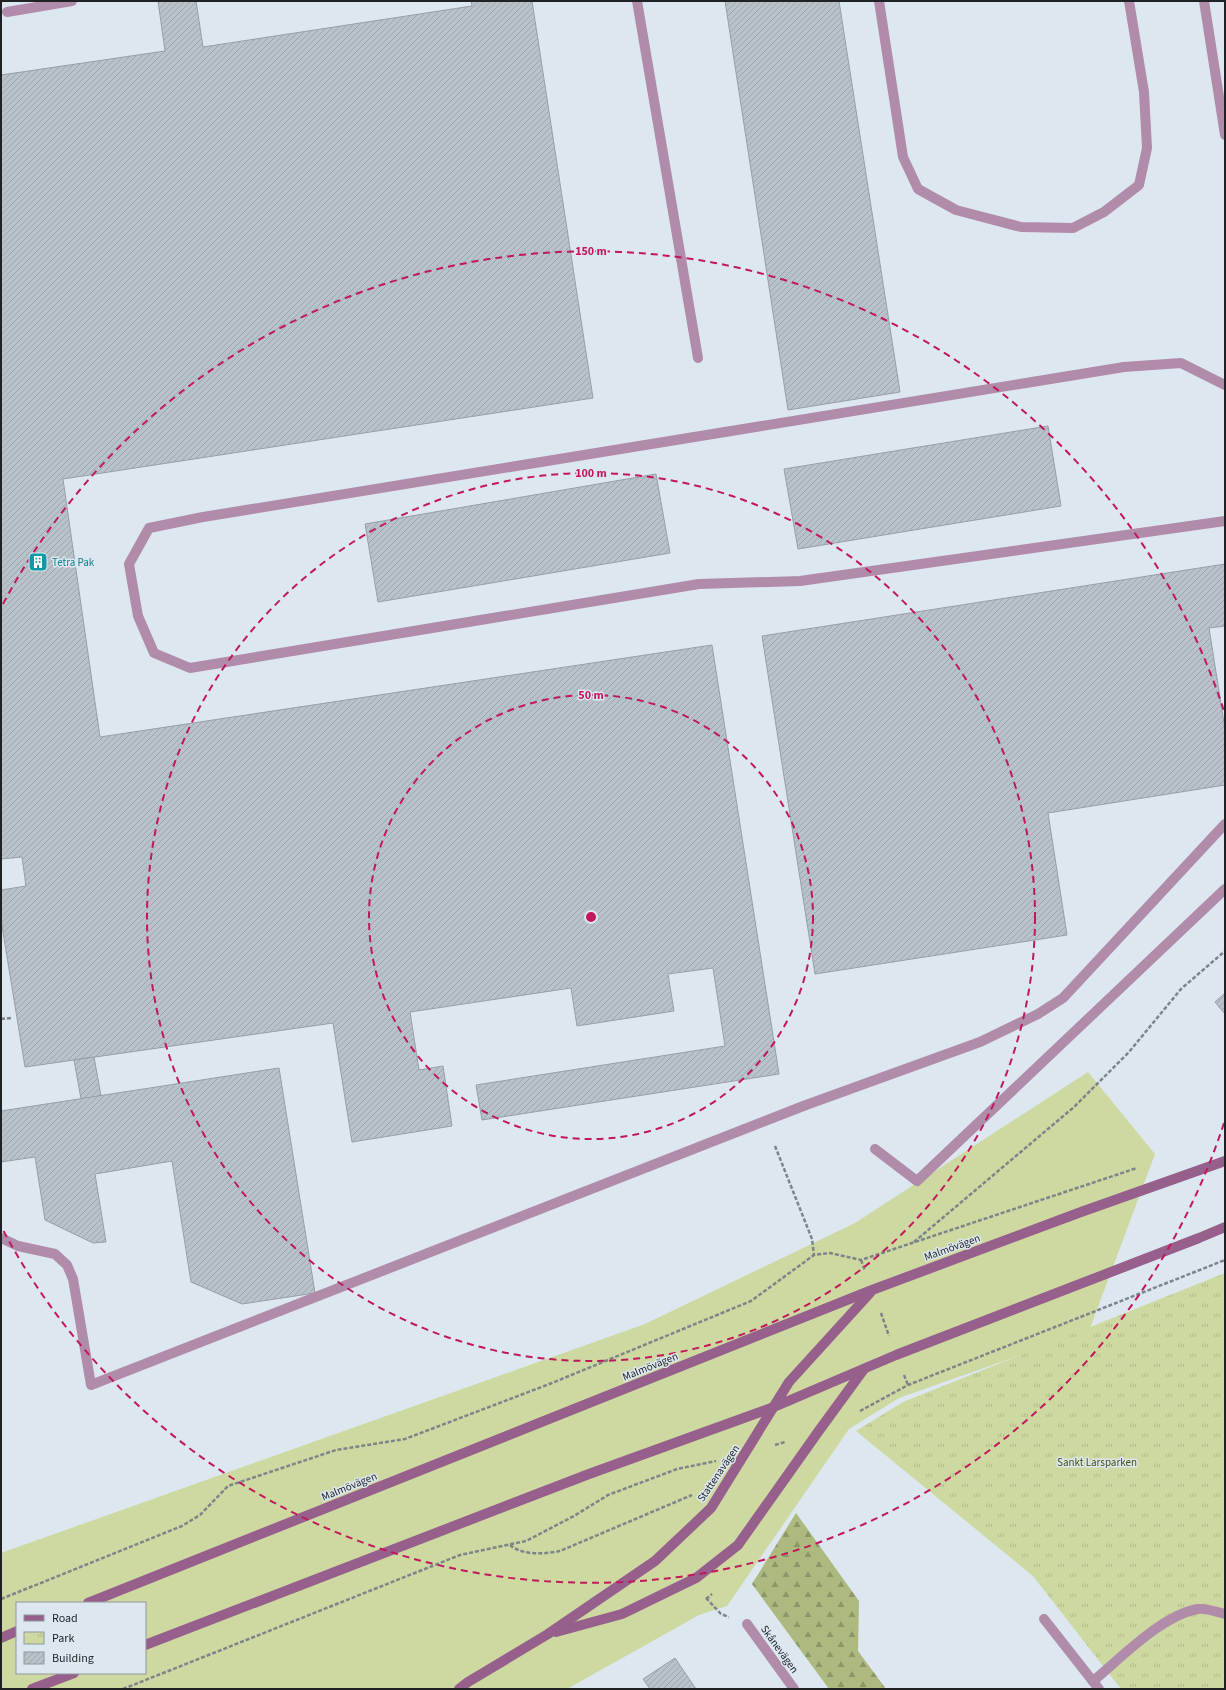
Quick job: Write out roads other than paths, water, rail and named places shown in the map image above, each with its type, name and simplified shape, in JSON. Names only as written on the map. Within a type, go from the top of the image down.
[{"type":"main road","name":"Malmövägen","points":[[91,1602],[872,1290],[1081,1212],[1225,1161]]},
{"type":"main road","points":[[146,1645],[589,1474],[774,1407],[896,1355],[1225,1227]]},
{"type":"main road","name":"Stattenavägen","points":[[459,1689],[468,1682],[548,1634],[655,1561],[711,1508],[746,1454],[789,1382],[872,1290]]},
{"type":"main road","name":"Stattenavägen","points":[[548,1634],[622,1614],[696,1578],[738,1545],[864,1369]]},
{"type":"main road","points":[[1,1638],[16,1632]]},
{"type":"main road","points":[[32,1689],[71,1674]]},
{"type":"street","points":[[7,12],[72,1]]},
{"type":"street","points":[[636,1],[698,358]]},
{"type":"street","points":[[879,1],[903,157],[918,189],[956,210],[1021,227],[1073,228],[1104,212],[1139,185],[1147,148],[1144,92],[1129,1]]},
{"type":"street","points":[[1204,1],[1225,135]]},
{"type":"street","points":[[1225,385],[1181,363],[1124,367],[203,517],[149,528],[129,564],[138,616],[154,653],[190,668],[699,584],[800,581],[1225,521]]},
{"type":"street","points":[[1,1238],[18,1246],[55,1254],[67,1265],[73,1279],[91,1385],[806,1105],[980,1042],[1012,1027],[1038,1014],[1063,998],[1225,824]]},
{"type":"street","points":[[875,1149],[917,1181],[1225,890]]},
{"type":"street","points":[[1044,1619],[1096,1685],[1137,1644],[1170,1619],[1199,1609],[1225,1614]]},
{"type":"street","name":"Skånevägen","points":[[746,1624],[794,1689]]},
{"type":"place","name":"Tetra Pak","points":[[38,562]]},
{"type":"park label","name":"Sankt Larsparken","points":[[1097,1462]]}]
